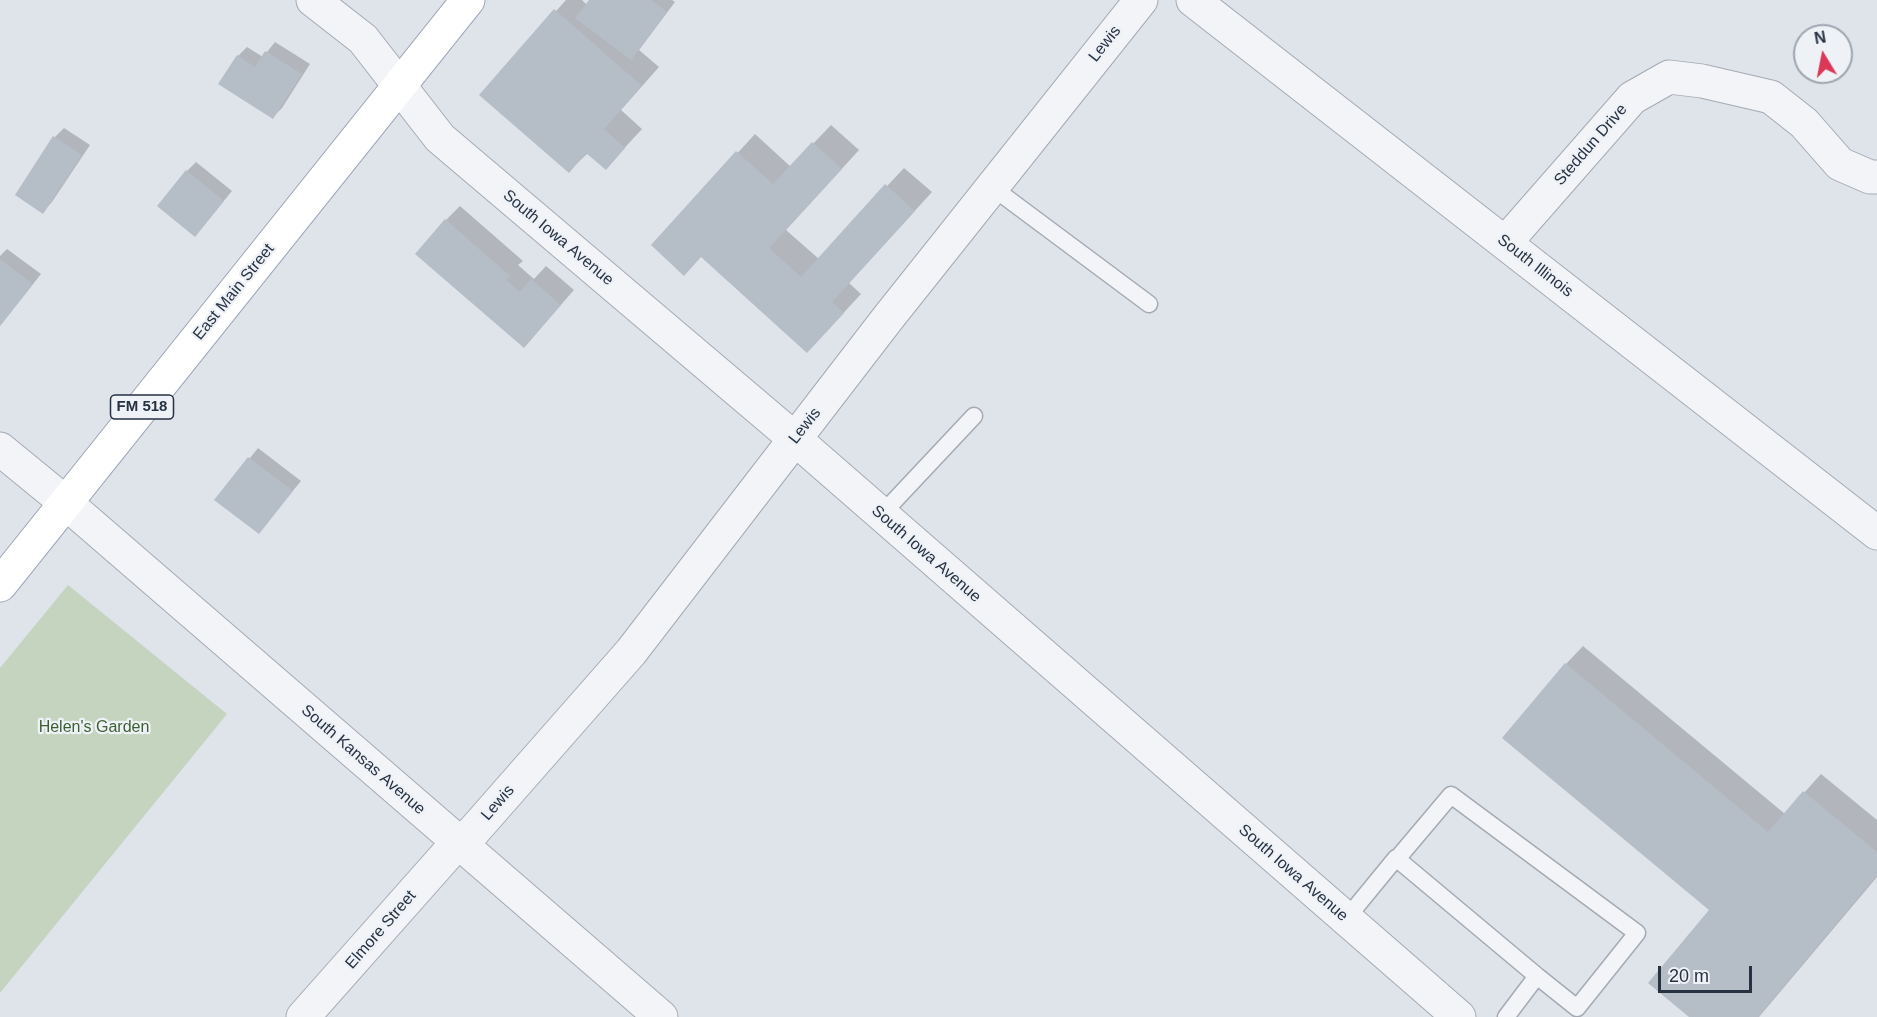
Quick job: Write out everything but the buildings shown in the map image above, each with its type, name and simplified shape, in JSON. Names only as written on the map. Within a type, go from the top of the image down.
[{"type":"main road","name":"East Main Street","points":[[0,585],[468,0]]},
{"type":"street","name":"South Iowa Avenue","points":[[313,0],[363,39],[440,138],[795,439],[1459,1017]]},
{"type":"street","name":"Lewis","points":[[458,842],[472,833],[631,652],[795,439],[1141,0]]},
{"type":"street","name":"South Illinois","points":[[1193,0],[1877,533]]},
{"type":"street","name":"Steddun Drive","points":[[1505,243],[1632,98],[1669,77],[1702,81],[1771,97],[1804,123],[1840,164],[1870,177],[1877,177]]},
{"type":"street","name":"South Kansas Avenue","points":[[0,449],[66,503],[661,1017]]},
{"type":"street","name":"Elmore Street","points":[[303,1017],[458,842]]},
{"type":"lane","points":[[992,188],[1149,304]]},
{"type":"lane","points":[[881,515],[974,416]]},
{"type":"lane","points":[[1346,919],[1451,795],[1637,933],[1577,1008],[1397,859]]},
{"type":"lane","points":[[1506,1017],[1537,976]]},
{"type":"green space","name":"Helen's Garden","points":[[68,585],[227,714],[0,993],[0,668]]}]
